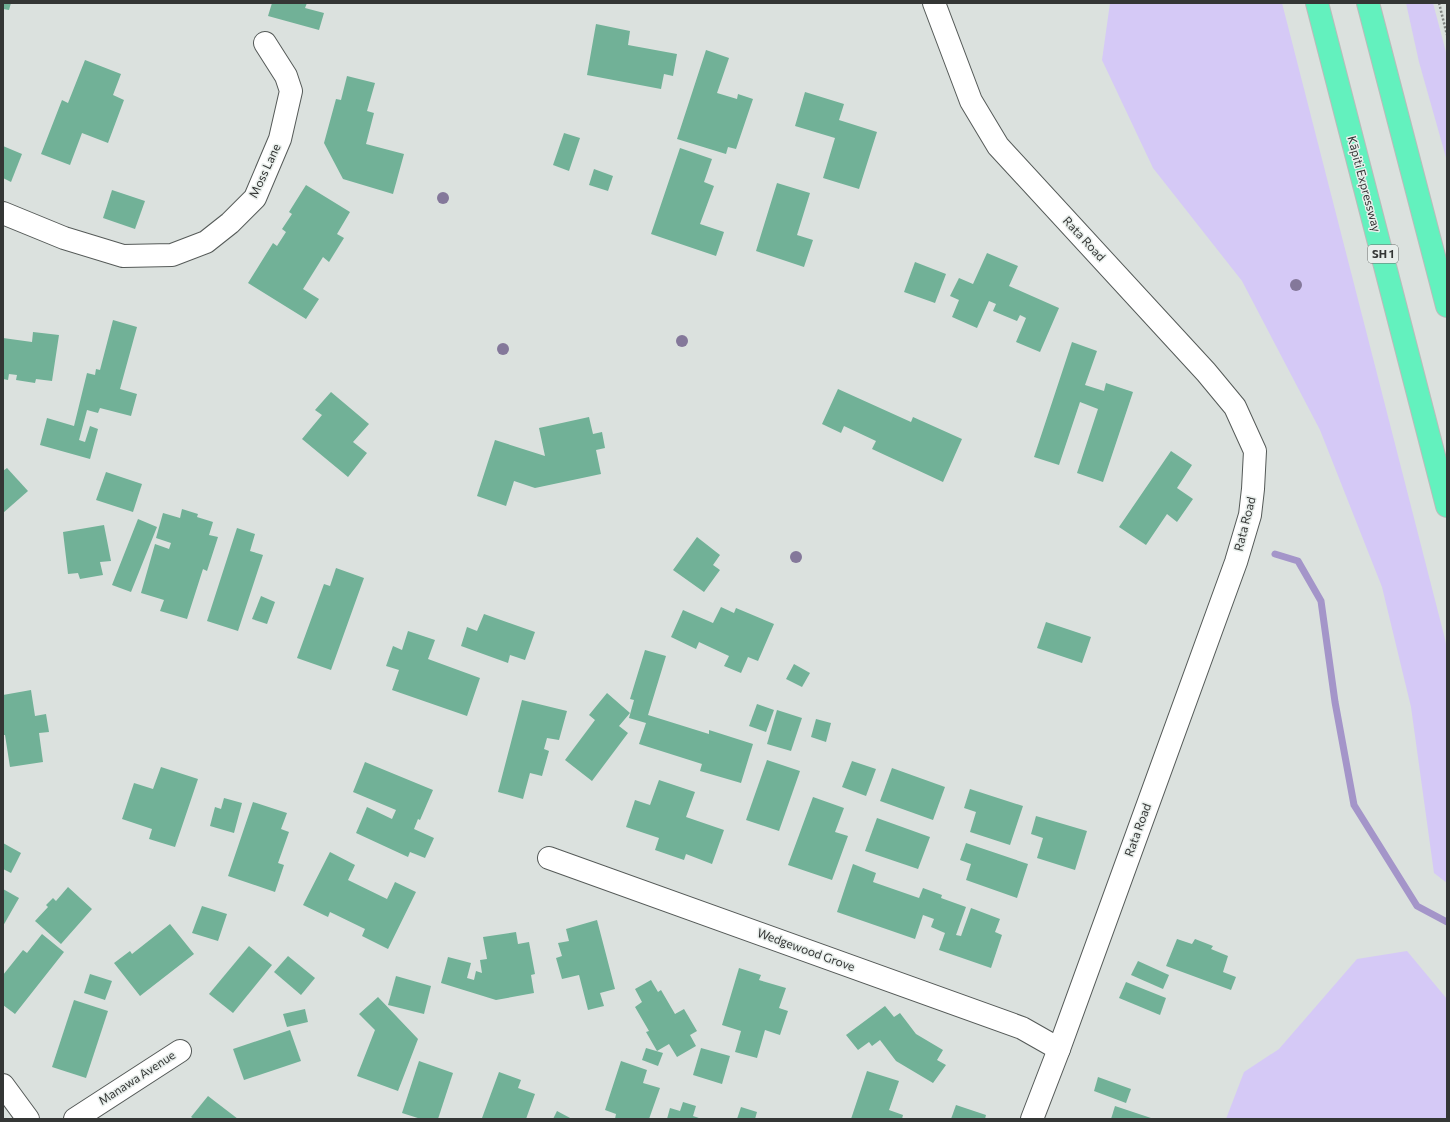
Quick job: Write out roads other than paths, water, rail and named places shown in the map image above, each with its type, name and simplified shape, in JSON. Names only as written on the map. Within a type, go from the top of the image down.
[{"type":"highway","name":"Kāpiti Expressway","points":[[1318,3],[1447,506]]},
{"type":"highway","points":[[1368,3],[1447,306]]},
{"type":"street","name":"Rata Road","points":[[934,3],[971,101],[998,146],[1206,372],[1235,407],[1255,451],[1254,489],[1250,515],[1236,562],[1059,1049],[1032,1119]]},
{"type":"street","name":"Moss Lane","points":[[3,213],[64,238],[123,256],[172,255],[206,242],[230,223],[255,198],[280,139],[291,90],[286,76],[265,43]]},
{"type":"street","name":"Wedgewood Grove","points":[[549,858],[1022,1028],[1059,1049]]},
{"type":"street","name":"Manawa Avenue","points":[[75,1119],[180,1051]]},
{"type":"street","points":[[3,1085],[28,1119]]},
{"type":"waterway","points":[[1275,554],[1298,561],[1321,601],[1335,702],[1354,805],[1417,906],[1447,922]]}]
